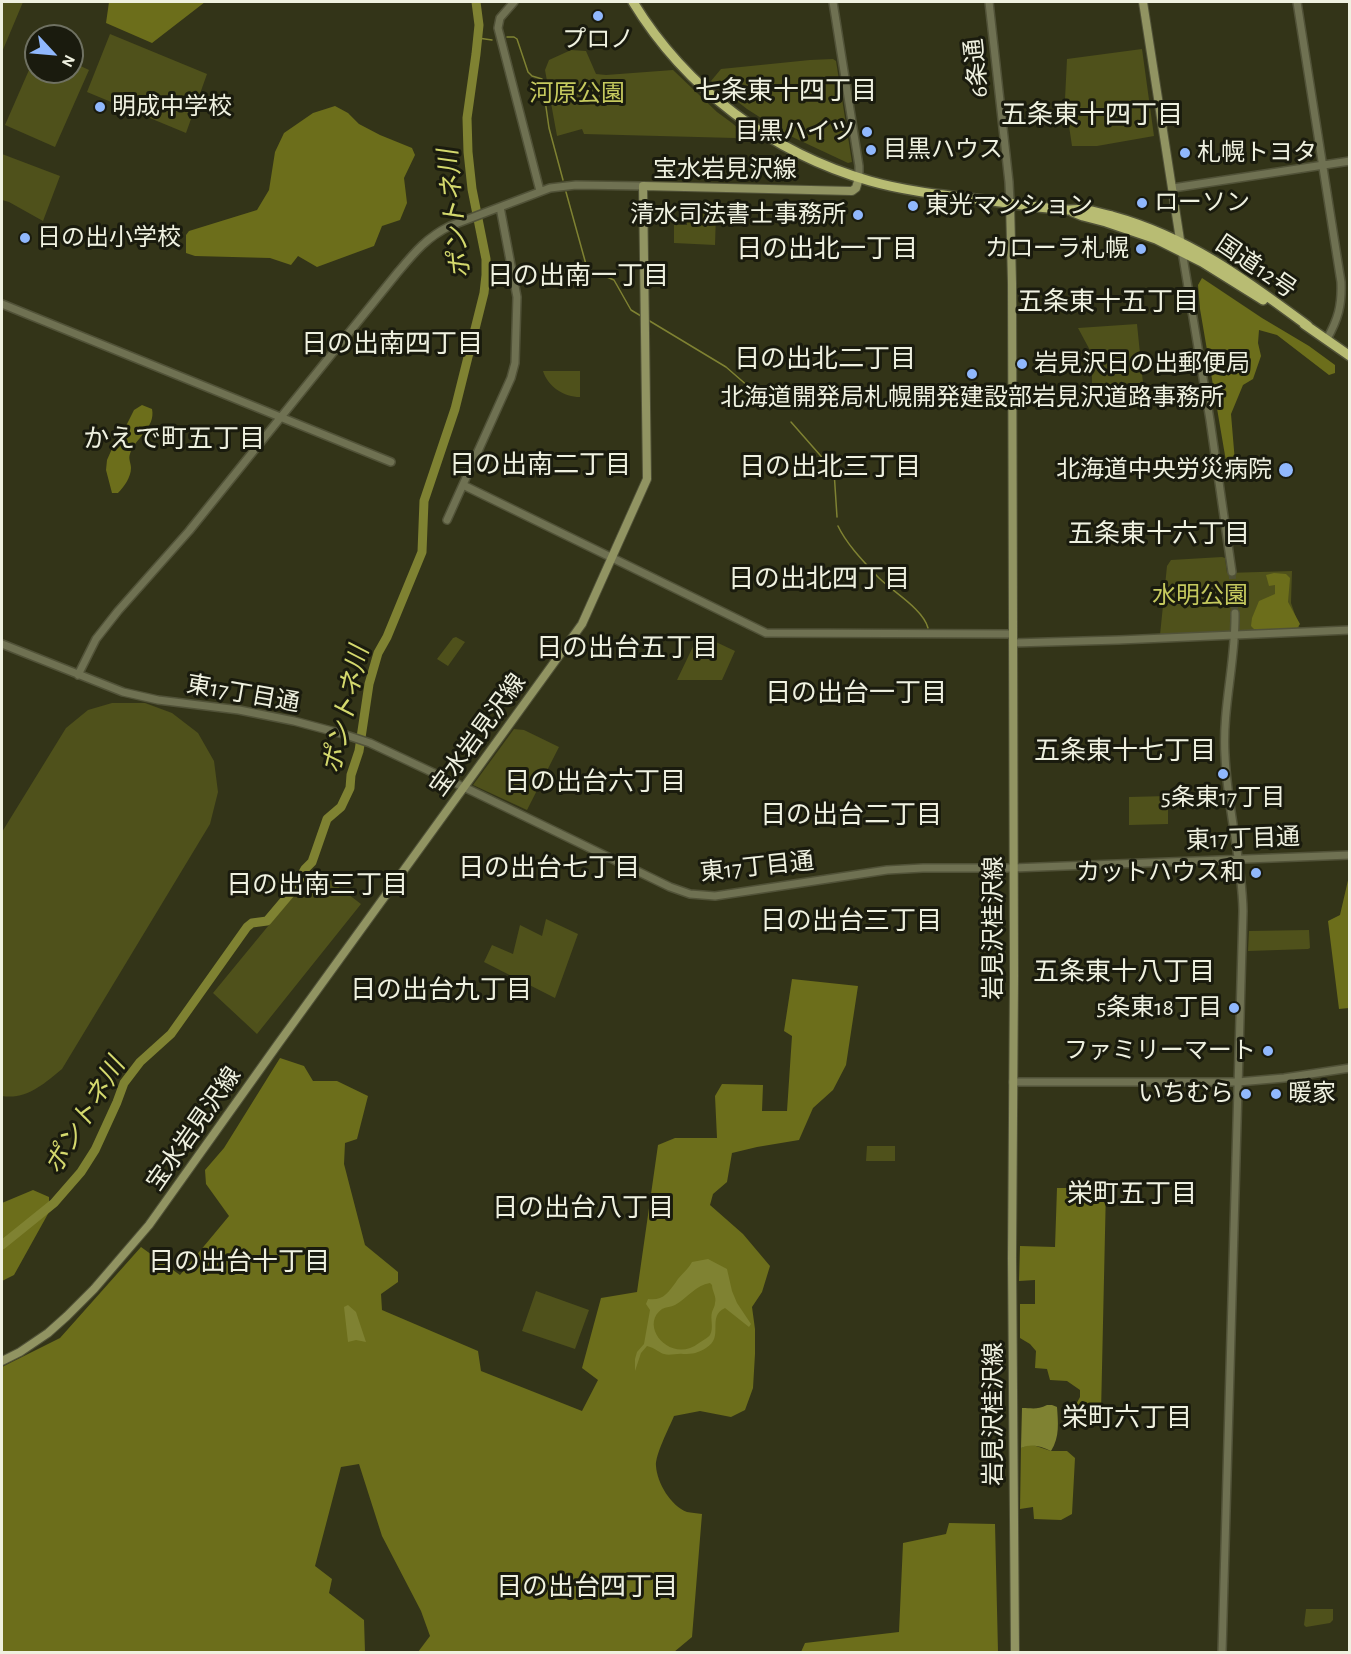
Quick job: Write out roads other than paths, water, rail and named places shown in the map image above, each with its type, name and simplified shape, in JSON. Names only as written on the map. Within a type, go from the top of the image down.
[{"type":"highway","name":"国道12号","points":[[633,2],[661,42],[687,72],[735,115],[794,151],[830,168],[911,190],[1068,210],[1085,210],[1114,216],[1147,228],[1181,247],[1201,252],[1225,266],[1350,356]]},
{"type":"main road","points":[[1143,2],[1181,247]]},
{"type":"main road","name":"宝水岩見沢線","points":[[2,1361],[48,1333],[67,1316],[94,1289],[149,1225],[575,635],[647,479],[643,186],[852,191],[856,188],[859,177]]},
{"type":"main road","name":"岩見沢桂沢線","points":[[1010,203],[1015,1653]]},
{"type":"street","points":[[514,2],[500,18],[498,28],[540,191]]},
{"type":"street","points":[[833,2],[859,177]]},
{"type":"street","name":"6条通","points":[[989,2],[1010,203]]},
{"type":"street","points":[[1297,2],[1341,282],[1339,316],[1327,339]]},
{"type":"street","points":[[1173,188],[1350,161]]},
{"type":"street","points":[[78,675],[96,639],[189,531],[429,238],[440,231],[550,188],[566,185],[643,186]]},
{"type":"street","points":[[447,520],[515,367],[517,297],[500,207]]},
{"type":"street","points":[[1181,247],[1210,420],[1232,572]]},
{"type":"street","points":[[2,304],[391,462]]},
{"type":"street","points":[[463,485],[769,634],[1013,638],[1235,635],[1350,630]]},
{"type":"street","points":[[1222,1653],[1243,911],[1239,859],[1225,758],[1225,719],[1235,635],[1235,613]]},
{"type":"street","name":"東17丁目通","points":[[2,644],[123,692],[294,721],[370,743],[670,887],[698,896],[715,896],[897,869],[1013,868],[1350,855]]},
{"type":"street","points":[[1013,1082],[1238,1082],[1350,1068]]},
{"type":"waterway","name":"ポントネ川","points":[[2,1245],[54,1203],[81,1172],[95,1150],[124,1083],[140,1062],[171,1034],[247,927],[252,923],[267,921],[294,889],[305,869],[312,862],[327,819],[341,807],[350,788],[351,775],[359,751],[369,684],[378,653],[387,637],[422,552],[424,501],[455,409],[484,293],[486,259],[472,189],[467,118],[479,25],[476,2]]},
{"type":"waterway","points":[[507,37],[517,39],[528,72],[542,79],[549,128],[563,180]]},
{"type":"waterway","points":[[478,38],[492,40]]},
{"type":"waterway","points":[[566,192],[589,270]]},
{"type":"waterway","points":[[595,272],[614,280],[631,310],[641,316]]},
{"type":"waterway","points":[[648,320],[726,367],[772,407]]},
{"type":"waterway","points":[[791,422],[834,471],[837,517]]},
{"type":"waterway","points":[[838,526],[862,560],[920,614],[928,628]]},
{"type":"tunnel","points":[[1232,572],[1235,613]]},
{"type":"place","name":"プロノ","points":[[598,16]]},
{"type":"place","name":"明成中学校","points":[[100,107]]},
{"type":"place","name":"目黒ハイツ","points":[[867,132]]},
{"type":"place","name":"目黒ハウス","points":[[871,150]]},
{"type":"place","name":"札幌トヨタ","points":[[1185,153]]},
{"type":"place","name":"ローソン","points":[[1142,203]]},
{"type":"place","name":"東光マンション","points":[[913,206]]},
{"type":"place","name":"清水司法書士事務所","points":[[858,215]]},
{"type":"place","name":"日の出小学校","points":[[25,238]]},
{"type":"place","name":"カローラ札幌","points":[[1141,249]]},
{"type":"place","name":"岩見沢日の出郵便局","points":[[1022,364]]},
{"type":"place","name":"北海道開発局札幌開発建設部岩見沢道路事務所","points":[[972,374]]},
{"type":"place","name":"北海道中央労災病院","points":[[1286,470]]},
{"type":"place","name":"5条東17丁目","points":[[1223,774]]},
{"type":"place","name":"カットハウス和","points":[[1256,873]]},
{"type":"place","name":"5条東18丁目","points":[[1234,1008]]},
{"type":"place","name":"ファミリーマート","points":[[1268,1051]]},
{"type":"place","name":"いちむら","points":[[1246,1094]]},
{"type":"place","name":"暖家","points":[[1276,1094]]},
{"type":"district","name":"七条東十四丁目","points":[[786,91]]},
{"type":"district","name":"五条東十四丁目","points":[[1092,115]]},
{"type":"district","name":"日の出北一丁目","points":[[827,249]]},
{"type":"district","name":"日の出南一丁目","points":[[578,276]]},
{"type":"district","name":"五条東十五丁目","points":[[1108,302]]},
{"type":"district","name":"日の出南四丁目","points":[[392,344]]},
{"type":"district","name":"日の出北二丁目","points":[[825,359]]},
{"type":"district","name":"かえで町五丁目","points":[[174,439]]},
{"type":"district","name":"日の出南二丁目","points":[[540,465]]},
{"type":"district","name":"日の出北三丁目","points":[[830,467]]},
{"type":"district","name":"五条東十六丁目","points":[[1159,534]]},
{"type":"district","name":"日の出北四丁目","points":[[819,579]]},
{"type":"district","name":"日の出台五丁目","points":[[627,648]]},
{"type":"district","name":"日の出台一丁目","points":[[856,693]]},
{"type":"district","name":"五条東十七丁目","points":[[1125,751]]},
{"type":"district","name":"日の出台六丁目","points":[[595,782]]},
{"type":"district","name":"日の出台二丁目","points":[[851,815]]},
{"type":"district","name":"日の出台七丁目","points":[[549,868]]},
{"type":"district","name":"日の出南三丁目","points":[[317,885]]},
{"type":"district","name":"日の出台三丁目","points":[[851,921]]},
{"type":"district","name":"五条東十八丁目","points":[[1124,972]]},
{"type":"district","name":"日の出台九丁目","points":[[441,990]]},
{"type":"district","name":"栄町五丁目","points":[[1132,1194]]},
{"type":"district","name":"日の出台八丁目","points":[[583,1208]]},
{"type":"district","name":"日の出台十丁目","points":[[239,1262]]},
{"type":"district","name":"栄町六丁目","points":[[1127,1418]]},
{"type":"district","name":"日の出台四丁目","points":[[587,1587]]},
{"type":"park label","name":"河原公園","points":[[577,94]]},
{"type":"park label","name":"水明公園","points":[[1200,596]]}]
